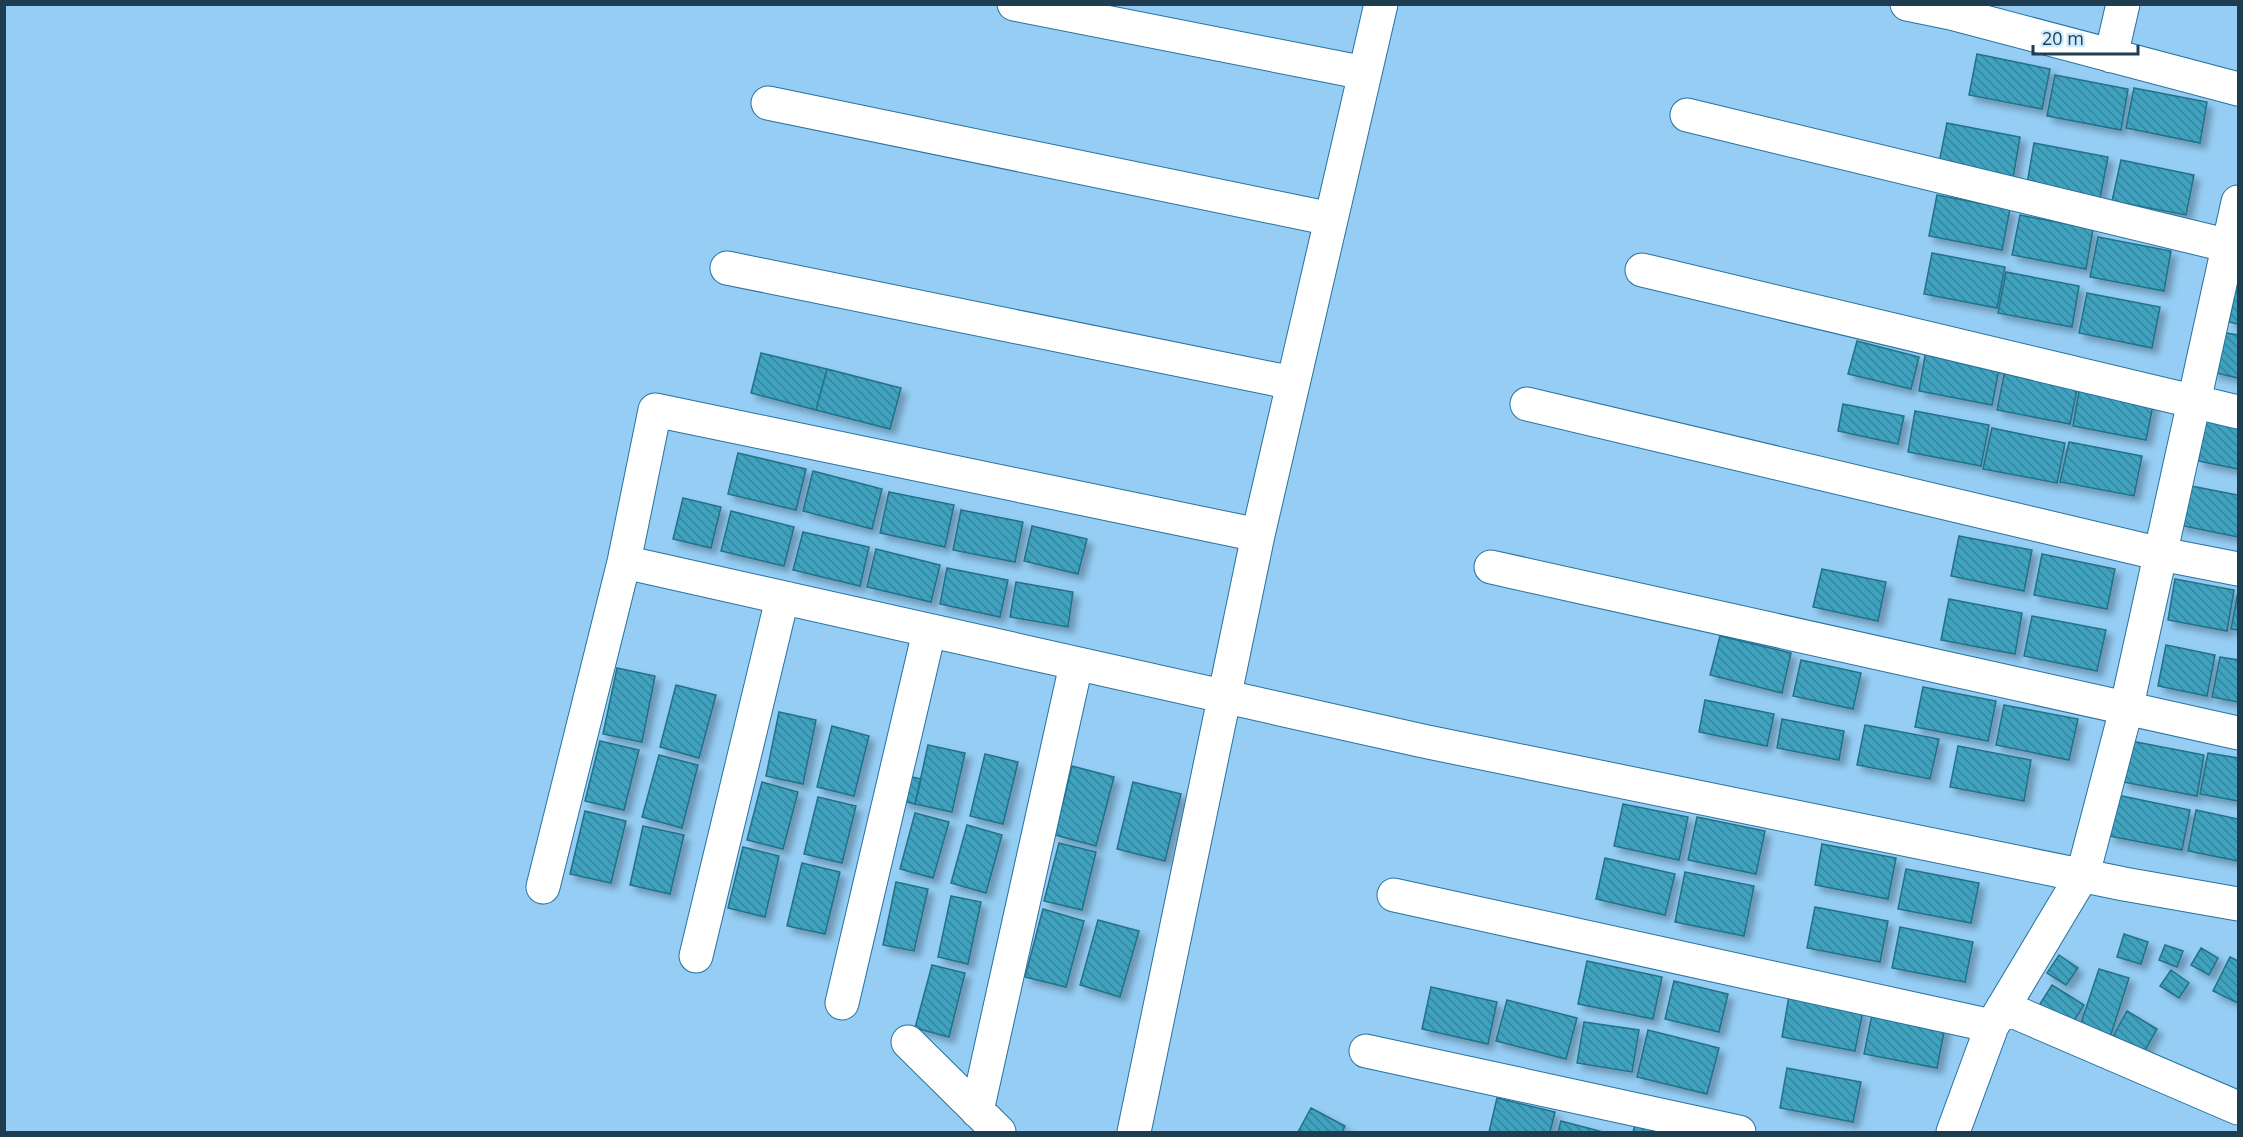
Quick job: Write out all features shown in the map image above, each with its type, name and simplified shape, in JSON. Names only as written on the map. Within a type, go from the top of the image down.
[{"type":"street","points":[[1014,4],[1365,73]]},
{"type":"street","points":[[1134,1132],[1258,535],[1381,4]]},
{"type":"street","points":[[1907,4],[1952,9],[2111,56],[2238,90]]},
{"type":"street","points":[[2111,56],[2123,4]]},
{"type":"street","points":[[768,103],[1331,219]]},
{"type":"street","points":[[1687,115],[2234,247]]},
{"type":"street","points":[[1953,1132],[1998,1016],[2083,874],[2126,710],[2195,401],[2234,247],[2238,202]]},
{"type":"street","points":[[727,268],[1293,383]]},
{"type":"street","points":[[1642,270],[2238,412]]},
{"type":"street","points":[[1527,404],[2161,554],[2238,569]]},
{"type":"street","points":[[543,887],[624,562],[655,410],[1258,535]]},
{"type":"street","points":[[624,562],[1077,666],[1435,744],[2124,884],[2238,903]]},
{"type":"street","points":[[1491,567],[2126,710],[2238,733]]},
{"type":"street","points":[[696,956],[782,599]]},
{"type":"street","points":[[842,1003],[929,632]]},
{"type":"street","points":[[988,1122],[1077,666]]},
{"type":"street","points":[[2124,884],[2238,926]]},
{"type":"street","points":[[1394,895],[1998,1016],[2238,1108]]},
{"type":"street","points":[[908,1042],[988,1122]]},
{"type":"street","points":[[1366,1051],[1739,1132]]},
{"type":"building","points":[[1977,54],[2050,69],[2042,109],[1969,95]]},
{"type":"building","points":[[2055,75],[2128,89],[2121,130],[2047,116]]},
{"type":"building","points":[[2134,88],[2207,102],[2200,143],[2126,128]]},
{"type":"building","points":[[1947,123],[2020,137],[2013,178],[1939,163]]},
{"type":"building","points":[[2034,143],[2108,157],[2100,198],[2027,184]]},
{"type":"building","points":[[2121,160],[2194,175],[2186,215],[2112,201]]},
{"type":"building","points":[[1937,195],[2010,209],[2002,250],[1929,236]]},
{"type":"building","points":[[2020,215],[2093,229],[2086,269],[2012,255]]},
{"type":"building","points":[[2098,237],[2171,251],[2164,291],[2090,277]]},
{"type":"building","points":[[1932,253],[2005,267],[1997,308],[1924,294]]},
{"type":"building","points":[[2006,272],[2079,286],[2072,327],[1998,313]]},
{"type":"building","points":[[2238,282],[2238,324],[2229,322]]},
{"type":"building","points":[[2087,293],[2160,307],[2152,348],[2079,333]]},
{"type":"building","points":[[2220,332],[2238,335],[2238,378],[2212,372]]},
{"type":"building","points":[[1857,341],[1919,357],[1911,389],[1848,374]]},
{"type":"building","points":[[1926,350],[2000,364],[1992,405],[1919,391]]},
{"type":"building","points":[[761,353],[827,369],[816,410],[751,393]]},
{"type":"building","points":[[827,369],[901,388],[890,429],[816,410]]},
{"type":"building","points":[[2005,370],[2078,384],[2070,424],[1997,410]]},
{"type":"building","points":[[2080,385],[2154,400],[2146,440],[2073,426]]},
{"type":"building","points":[[1843,404],[1904,416],[1898,444],[1838,431]]},
{"type":"building","points":[[1915,411],[1989,425],[1981,466],[1908,452]]},
{"type":"building","points":[[2206,420],[2238,426],[2238,469],[2198,461]]},
{"type":"building","points":[[1992,428],[2065,443],[2057,483],[1983,469]]},
{"type":"building","points":[[2069,442],[2142,456],[2134,496],[2060,482]]},
{"type":"building","points":[[738,453],[806,469],[796,510],[728,494]]},
{"type":"building","points":[[813,471],[882,489],[872,529],[803,511]]},
{"type":"building","points":[[2186,485],[2238,495],[2238,537],[2179,525]]},
{"type":"building","points":[[889,492],[954,505],[945,547],[880,533]]},
{"type":"building","points":[[683,498],[721,507],[711,548],[673,539]]},
{"type":"building","points":[[961,510],[1023,522],[1015,562],[953,550]]},
{"type":"building","points":[[731,511],[794,527],[784,566],[721,551]]},
{"type":"building","points":[[1032,526],[1087,539],[1078,574],[1024,561]]},
{"type":"building","points":[[803,532],[869,547],[860,586],[793,570]]},
{"type":"building","points":[[1959,536],[2032,550],[2024,591],[1951,576]]},
{"type":"building","points":[[876,549],[940,565],[931,602],[867,587]]},
{"type":"building","points":[[2042,554],[2115,569],[2107,609],[2034,595]]},
{"type":"building","points":[[947,568],[1008,580],[1000,617],[940,604]]},
{"type":"building","points":[[1822,569],[1886,582],[1878,621],[1813,607]]},
{"type":"building","points":[[2175,579],[2234,590],[2227,631],[2168,620]]},
{"type":"building","points":[[1016,582],[1073,592],[1068,627],[1010,617]]},
{"type":"building","points":[[2238,592],[2238,630],[2231,629]]},
{"type":"building","points":[[1949,599],[2022,613],[2015,654],[1941,640]]},
{"type":"building","points":[[2032,616],[2106,630],[2097,671],[2024,656]]},
{"type":"building","points":[[1720,636],[1791,653],[1782,693],[1710,675]]},
{"type":"building","points":[[2166,645],[2215,655],[2207,696],[2158,686]]},
{"type":"building","points":[[2220,657],[2238,660],[2238,702],[2212,697]]},
{"type":"building","points":[[1801,660],[1861,673],[1853,709],[1793,696]]},
{"type":"building","points":[[617,668],[655,676],[642,742],[603,734]]},
{"type":"building","points":[[676,685],[716,695],[699,758],[660,747]]},
{"type":"building","points":[[1923,687],[1996,701],[1988,741],[1915,727]]},
{"type":"building","points":[[1705,700],[1774,714],[1767,746],[1699,732]]},
{"type":"building","points":[[2004,705],[2078,719],[2069,760],[1996,745]]},
{"type":"building","points":[[779,712],[816,720],[803,784],[766,776]]},
{"type":"building","points":[[1782,719],[1844,731],[1839,760],[1777,748]]},
{"type":"building","points":[[1865,725],[1939,739],[1930,779],[1857,765]]},
{"type":"building","points":[[832,726],[869,736],[854,796],[817,787]]},
{"type":"building","points":[[600,741],[639,750],[624,810],[585,801]]},
{"type":"building","points":[[2131,741],[2204,755],[2197,796],[2123,782]]},
{"type":"building","points":[[928,745],[965,753],[952,812],[915,804]]},
{"type":"building","points":[[1958,746],[2031,760],[2024,801],[1950,787]]},
{"type":"building","points":[[2208,753],[2238,758],[2238,801],[2200,794]]},
{"type":"building","points":[[985,754],[1018,762],[1003,824],[970,816]]},
{"type":"building","points":[[659,755],[698,765],[682,828],[642,817]]},
{"type":"building","points":[[1072,766],[1114,777],[1096,846],[1055,835]]},
{"type":"building","points":[[908,776],[921,779],[915,804],[903,801]]},
{"type":"building","points":[[762,782],[798,792],[783,849],[747,840]]},
{"type":"building","points":[[1133,782],[1181,794],[1165,861],[1117,849]]},
{"type":"building","points":[[2117,795],[2190,810],[2182,850],[2109,836]]},
{"type":"building","points":[[818,797],[856,806],[842,863],[804,854]]},
{"type":"building","points":[[1623,804],[1688,817],[1679,860],[1614,846]]},
{"type":"building","points":[[2196,810],[2238,819],[2238,861],[2188,851]]},
{"type":"building","points":[[585,811],[626,821],[611,883],[570,874]]},
{"type":"building","points":[[915,813],[949,822],[933,878],[900,869]]},
{"type":"building","points":[[1697,817],[1765,831],[1756,874],[1688,860]]},
{"type":"building","points":[[967,825],[1002,835],[986,893],[951,883]]},
{"type":"building","points":[[643,826],[684,835],[670,894],[630,885]]},
{"type":"building","points":[[1059,843],[1096,852],[1082,910],[1044,901]]},
{"type":"building","points":[[1822,844],[1896,858],[1888,899],[1815,885]]},
{"type":"building","points":[[743,847],[779,856],[765,917],[728,908]]},
{"type":"building","points":[[1605,858],[1675,874],[1665,915],[1596,899]]},
{"type":"building","points":[[802,863],[840,872],[825,934],[787,926]]},
{"type":"building","points":[[1906,869],[1979,883],[1971,923],[1898,909]]},
{"type":"building","points":[[1685,872],[1754,886],[1744,936],[1675,922]]},
{"type":"building","points":[[896,882],[928,889],[914,951],[883,945]]},
{"type":"building","points":[[951,896],[981,902],[968,964],[938,957]]},
{"type":"building","points":[[1815,907],[1888,921],[1880,962],[1807,948]]},
{"type":"building","points":[[1043,909],[1084,921],[1066,987],[1025,977]]},
{"type":"building","points":[[1098,920],[1139,931],[1120,997],[1080,985]]},
{"type":"building","points":[[1900,927],[1973,942],[1965,982],[1892,968]]},
{"type":"building","points":[[2124,934],[2148,942],[2141,964],[2117,957]]},
{"type":"building","points":[[2165,945],[2183,951],[2177,967],[2159,960]]},
{"type":"building","points":[[2201,948],[2218,958],[2209,975],[2191,965]]},
{"type":"building","points":[[2059,955],[2078,968],[2066,985],[2047,973]]},
{"type":"building","points":[[2230,957],[2238,961],[2238,1003],[2213,991]]},
{"type":"building","points":[[1587,961],[1662,977],[1653,1019],[1578,1004]]},
{"type":"building","points":[[932,965],[965,973],[949,1037],[915,1028]]},
{"type":"building","points":[[2099,969],[2129,978],[2108,1044],[2077,1035]]},
{"type":"building","points":[[2171,970],[2189,983],[2179,998],[2160,986]]},
{"type":"building","points":[[1674,981],[1728,994],[1719,1032],[1665,1019]]},
{"type":"building","points":[[2052,985],[2084,1005],[2063,1038],[2031,1018]]},
{"type":"building","points":[[1431,987],[1497,1002],[1488,1044],[1422,1029]]},
{"type":"building","points":[[1789,996],[1863,1011],[1855,1051],[1782,1037]]},
{"type":"building","points":[[1507,1000],[1577,1018],[1566,1059],[1496,1041]]},
{"type":"building","points":[[2127,1011],[2157,1029],[2135,1068],[2105,1051]]},
{"type":"building","points":[[1872,1014],[1945,1027],[1937,1068],[1864,1054]]},
{"type":"building","points":[[1584,1022],[1639,1030],[1632,1072],[1577,1063]]},
{"type":"building","points":[[1648,1030],[1719,1048],[1707,1094],[1637,1077]]},
{"type":"building","points":[[1787,1068],[1861,1082],[1853,1122],[1780,1108]]},
{"type":"building","points":[[1497,1098],[1555,1112],[1550,1132],[1489,1132]]},
{"type":"building","points":[[1311,1108],[1345,1126],[1342,1132],[1298,1132]]},
{"type":"building","points":[[1637,1119],[1688,1132],[1633,1132]]},
{"type":"building","points":[[1561,1121],[1603,1132],[1558,1132]]}]
